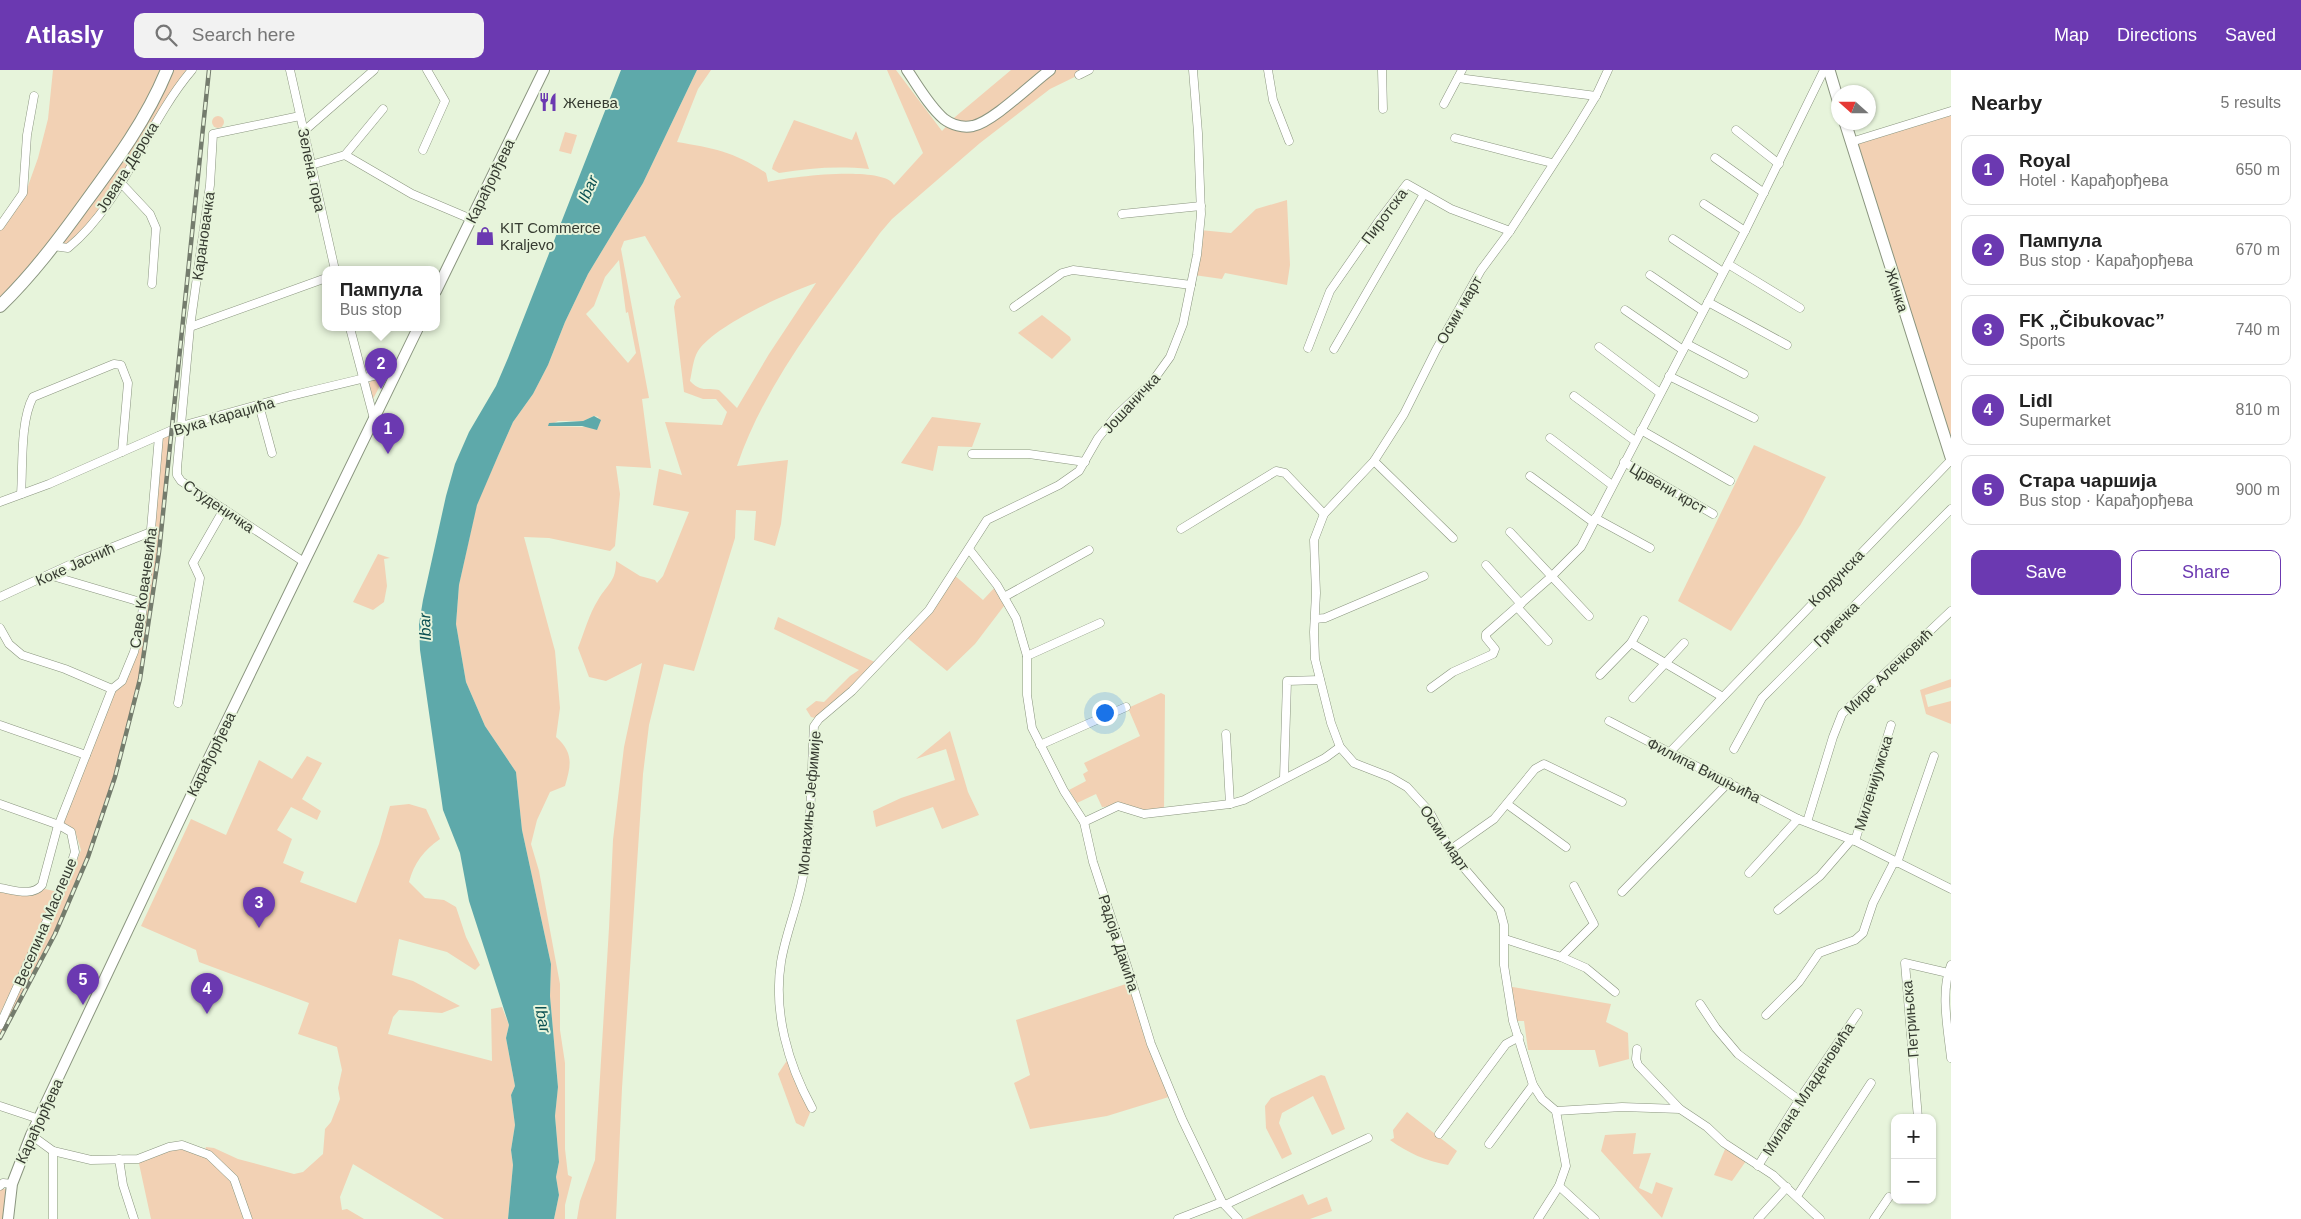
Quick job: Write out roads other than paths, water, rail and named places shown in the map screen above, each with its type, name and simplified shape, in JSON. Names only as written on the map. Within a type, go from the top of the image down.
[{"type":"main road","name":"Јована Дерока","points":[[0,306],[53,246],[127,144],[167,70]]},
{"type":"main road","points":[[1829,70],[1834,85]]},
{"type":"main road","name":"Жичка","points":[[1848,130],[1951,458]]},
{"type":"street","name":"Јована Дерока","points":[[53,246],[68,248],[80,238],[121,183],[155,122],[192,70]]},
{"type":"street","name":"Зелена гора","points":[[290,70],[334,266]]},
{"type":"street","points":[[304,131],[374,70]]},
{"type":"street","points":[[423,150],[445,101],[427,70]]},
{"type":"street","name":"Карађорђева","points":[[440,283],[543,70]]},
{"type":"street","points":[[907,70],[943,118],[956,125],[967,127],[978,124],[991,116],[1050,70]]},
{"type":"street","points":[[1079,75],[1090,70]]},
{"type":"street","name":"Јошаничка","points":[[969,549],[987,520],[1059,485],[1079,471],[1098,438],[1116,416],[1152,382],[1170,357],[1183,324],[1197,255],[1201,206],[1193,70]]},
{"type":"street","points":[[1268,70],[1273,100],[1289,141]]},
{"type":"street","points":[[1382,70],[1383,109]]},
{"type":"street","points":[[1444,104],[1462,70]]},
{"type":"street","name":"Осми март","points":[[1556,1110],[1542,1099],[1533,1085],[1513,1021],[1508,999],[1504,964],[1504,926],[1500,910],[1450,850],[1430,811],[1407,787],[1390,777],[1354,763],[1340,747],[1331,723],[1320,680],[1314,640],[1316,593],[1314,540],[1324,514],[1374,461],[1404,414],[1436,350],[1481,270],[1510,231],[1596,96],[1608,70]]},
{"type":"street","name":"Црвени крст","points":[[1432,688],[1453,672],[1493,654],[1495,649],[1486,635],[1551,577],[1581,547],[1745,231],[1824,70]]},
{"type":"street","points":[[1458,78],[1596,96]]},
{"type":"street","points":[[0,226],[23,193],[28,135],[34,96]]},
{"type":"street","points":[[311,165],[345,155],[383,109]]},
{"type":"street","points":[[1852,142],[1951,111]]},
{"type":"street","name":"Карановачка","points":[[181,426],[190,326],[210,185],[213,134],[300,116]]},
{"type":"street","points":[[1736,130],[1779,164]]},
{"type":"street","points":[[1455,138],[1552,163]]},
{"type":"street","points":[[345,155],[412,194],[471,219]]},
{"type":"street","points":[[1715,158],[1764,193]]},
{"type":"street","points":[[121,183],[150,214],[156,228],[152,284]]},
{"type":"street","name":"Пиротска","points":[[1308,348],[1330,291],[1407,184],[1450,209],[1510,231]]},
{"type":"street","points":[[1334,349],[1424,194]]},
{"type":"street","points":[[1704,204],[1745,231]]},
{"type":"street","points":[[1122,214],[1201,206]]},
{"type":"street","points":[[1673,238],[1723,272]]},
{"type":"street","points":[[1728,264],[1800,308]]},
{"type":"street","points":[[1014,307],[1062,273],[1073,270],[1191,285]]},
{"type":"street","points":[[1650,275],[1703,312]]},
{"type":"street","points":[[190,326],[322,279]]},
{"type":"street","points":[[1708,302],[1787,346]]},
{"type":"street","points":[[1625,310],[1685,347],[1744,374]]},
{"type":"street","points":[[351,331],[374,419]]},
{"type":"street","name":"Карађорђева","points":[[8,1219],[12,1184],[31,1135],[208,760],[417,331]]},
{"type":"street","points":[[1599,347],[1660,393]]},
{"type":"street","points":[[21,494],[25,427],[28,405],[33,396],[114,364],[120,365],[128,383],[122,452]]},
{"type":"street","name":"Вука Караџића","points":[[0,502],[181,426],[398,370]]},
{"type":"street","points":[[1669,376],[1754,418]]},
{"type":"street","name":"Црвени крст","points":[[1574,396],[1635,441]]},
{"type":"street","points":[[260,405],[272,453]]},
{"type":"street","name":"Студеничка","points":[[181,426],[177,476],[181,481],[304,562]]},
{"type":"street","points":[[1641,430],[1730,481]]},
{"type":"street","name":"Саве Ковачевића","points":[[0,888],[30,892],[37,890],[42,885],[59,825],[112,689],[122,681],[134,652],[144,603],[159,436]]},
{"type":"street","name":"Црвени крст","points":[[1550,438],[1612,485]]},
{"type":"street","points":[[972,454],[1029,454],[1085,462]]},
{"type":"street","name":"Кордунска","points":[[1669,753],[1721,696],[1951,458]]},
{"type":"street","points":[[1374,461],[1453,538]]},
{"type":"street","name":"Црвени крст","points":[[1624,462],[1713,514]]},
{"type":"street","points":[[1181,529],[1276,472],[1285,473],[1324,514]]},
{"type":"street","points":[[1530,476],[1594,520],[1650,548]]},
{"type":"street","points":[[178,703],[200,578],[193,563],[224,509]]},
{"type":"street","name":"Грмечка","points":[[1734,749],[1762,698],[1951,509]]},
{"type":"street","name":"Коке Јаснић","points":[[0,597],[80,560],[151,532]]},
{"type":"street","points":[[1510,532],[1589,616]]},
{"type":"street","points":[[969,549],[1004,597],[1016,618],[1027,656],[1027,695],[1032,728],[1064,791],[1084,822],[1118,806],[1144,814],[1230,804],[1244,800],[1340,747]]},
{"type":"street","name":"Монахиње Јефимије","points":[[812,1108],[786,1045],[780,1016],[779,991],[782,962],[804,872],[814,726],[819,719],[852,692],[929,610],[969,549]]},
{"type":"street","points":[[1004,597],[1089,550]]},
{"type":"street","points":[[1486,565],[1548,641]]},
{"type":"street","points":[[48,575],[144,603]]},
{"type":"street","points":[[1315,619],[1324,618],[1424,576]]},
{"type":"street","name":"Мире Алечковић","points":[[1807,822],[1842,714],[1951,611]]},
{"type":"street","points":[[1600,675],[1631,643],[1644,620]]},
{"type":"street","points":[[1027,656],[1100,623]]},
{"type":"street","points":[[0,628],[3,639],[22,655],[65,669],[112,689]]},
{"type":"street","points":[[1631,643],[1721,696]]},
{"type":"street","points":[[1633,698],[1684,643]]},
{"type":"street","points":[[1284,778],[1287,680],[1320,680]]},
{"type":"street","points":[[1040,745],[1126,707]]},
{"type":"street","name":"Филипа Вишњића","points":[[1609,721],[1798,819],[1853,840],[1951,888]]},
{"type":"street","points":[[0,725],[86,755]]},
{"type":"street","name":"Миленијумска","points":[[1853,840],[1891,725]]},
{"type":"street","points":[[1226,734],[1230,804]]},
{"type":"street","points":[[1766,1016],[1798,982],[1819,952],[1855,940],[1863,934],[1873,903],[1896,862],[1934,756]]},
{"type":"street","points":[[1450,850],[1494,819],[1535,769],[1544,764],[1622,802]]},
{"type":"street","points":[[1622,892],[1729,782]]},
{"type":"street","points":[[0,804],[59,825]]},
{"type":"street","points":[[1507,804],[1566,847]]},
{"type":"street","points":[[1749,873],[1798,819]]},
{"type":"street","name":"Радоја Дакића","points":[[1084,822],[1093,862],[1128,966],[1151,1044],[1182,1119],[1223,1203],[1238,1219]]},
{"type":"street","name":"Веселина Маслеше","points":[[0,1025],[61,892],[75,852],[71,832],[59,825]]},
{"type":"street","points":[[1778,910],[1820,876],[1853,840]]},
{"type":"street","points":[[1561,957],[1594,924],[1574,886]]},
{"type":"street","points":[[1505,939],[1561,957],[1586,968],[1615,992]]},
{"type":"street","name":"Петрињска","points":[[1918,1114],[1906,963],[1948,973]]},
{"type":"street","points":[[1951,965],[1948,973],[1946,1004],[1951,1058]]},
{"type":"street","points":[[1700,1004],[1716,1028],[1738,1054],[1799,1100]]},
{"type":"street","name":"Милана Младеновића","points":[[1758,1166],[1799,1100],[1858,1013]]},
{"type":"street","points":[[1438,1134],[1506,1044],[1519,1037]]},
{"type":"street","points":[[1637,1049],[1636,1059],[1638,1065],[1680,1108],[1724,1143],[1787,1187],[1820,1219]]},
{"type":"street","points":[[1797,1196],[1871,1083]]},
{"type":"street","points":[[1490,1144],[1533,1085]]},
{"type":"street","points":[[0,1106],[39,1119]]},
{"type":"street","points":[[1538,1219],[1558,1186],[1566,1166],[1556,1110],[1622,1107],[1680,1108]]},
{"type":"street","points":[[31,1135],[53,1151],[91,1160],[138,1159],[169,1147],[182,1146],[209,1155],[234,1179],[248,1219]]},
{"type":"street","points":[[1178,1219],[1223,1203],[1368,1138]]},
{"type":"street","points":[[53,1151],[53,1219]]},
{"type":"street","points":[[119,1159],[123,1185],[134,1219]]},
{"type":"street","name":"Карађорђева","points":[[0,1186],[12,1184]]},
{"type":"street","points":[[1558,1186],[1595,1219]]},
{"type":"street","points":[[1758,1219],[1787,1187]]},
{"type":"street","points":[[1874,1219],[1889,1198]]},
{"type":"water","name":"Ibar","points":[[621,70],[697,70],[643,183],[588,274],[565,322],[548,365],[533,394],[513,422],[477,505],[459,585],[456,624],[466,682],[485,726],[516,772],[522,830],[551,964],[550,996],[558,1087],[555,1116],[559,1162],[556,1177],[559,1195],[554,1219],[508,1219],[513,1165],[511,1150],[515,1125],[511,1095],[515,1086],[506,1038],[509,1025],[469,901],[460,853],[443,810],[420,650],[419,624],[446,496],[455,464],[469,432],[496,386],[508,358]]},
{"type":"water","points":[[594,416],[601,420],[597,430],[582,426],[548,426],[549,423],[583,421]]},
{"type":"railway","points":[[0,1038],[55,934],[88,857],[115,777],[140,679],[159,552],[209,70]]},
{"type":"place","name":"Женева","points":[[548,102]]},
{"type":"place","name":"KIT Commerce Kraljevo","points":[[485,236]]},
{"type":"place","name":"Пампула","points":[[381,389]]},
{"type":"place","name":"Royal","points":[[388,454]]},
{"type":"place","name":"FK „Čibukovac”","points":[[259,928]]},
{"type":"place","name":"Стара чаршија","points":[[83,1005]]},
{"type":"place","name":"Lidl","points":[[207,1014]]}]
